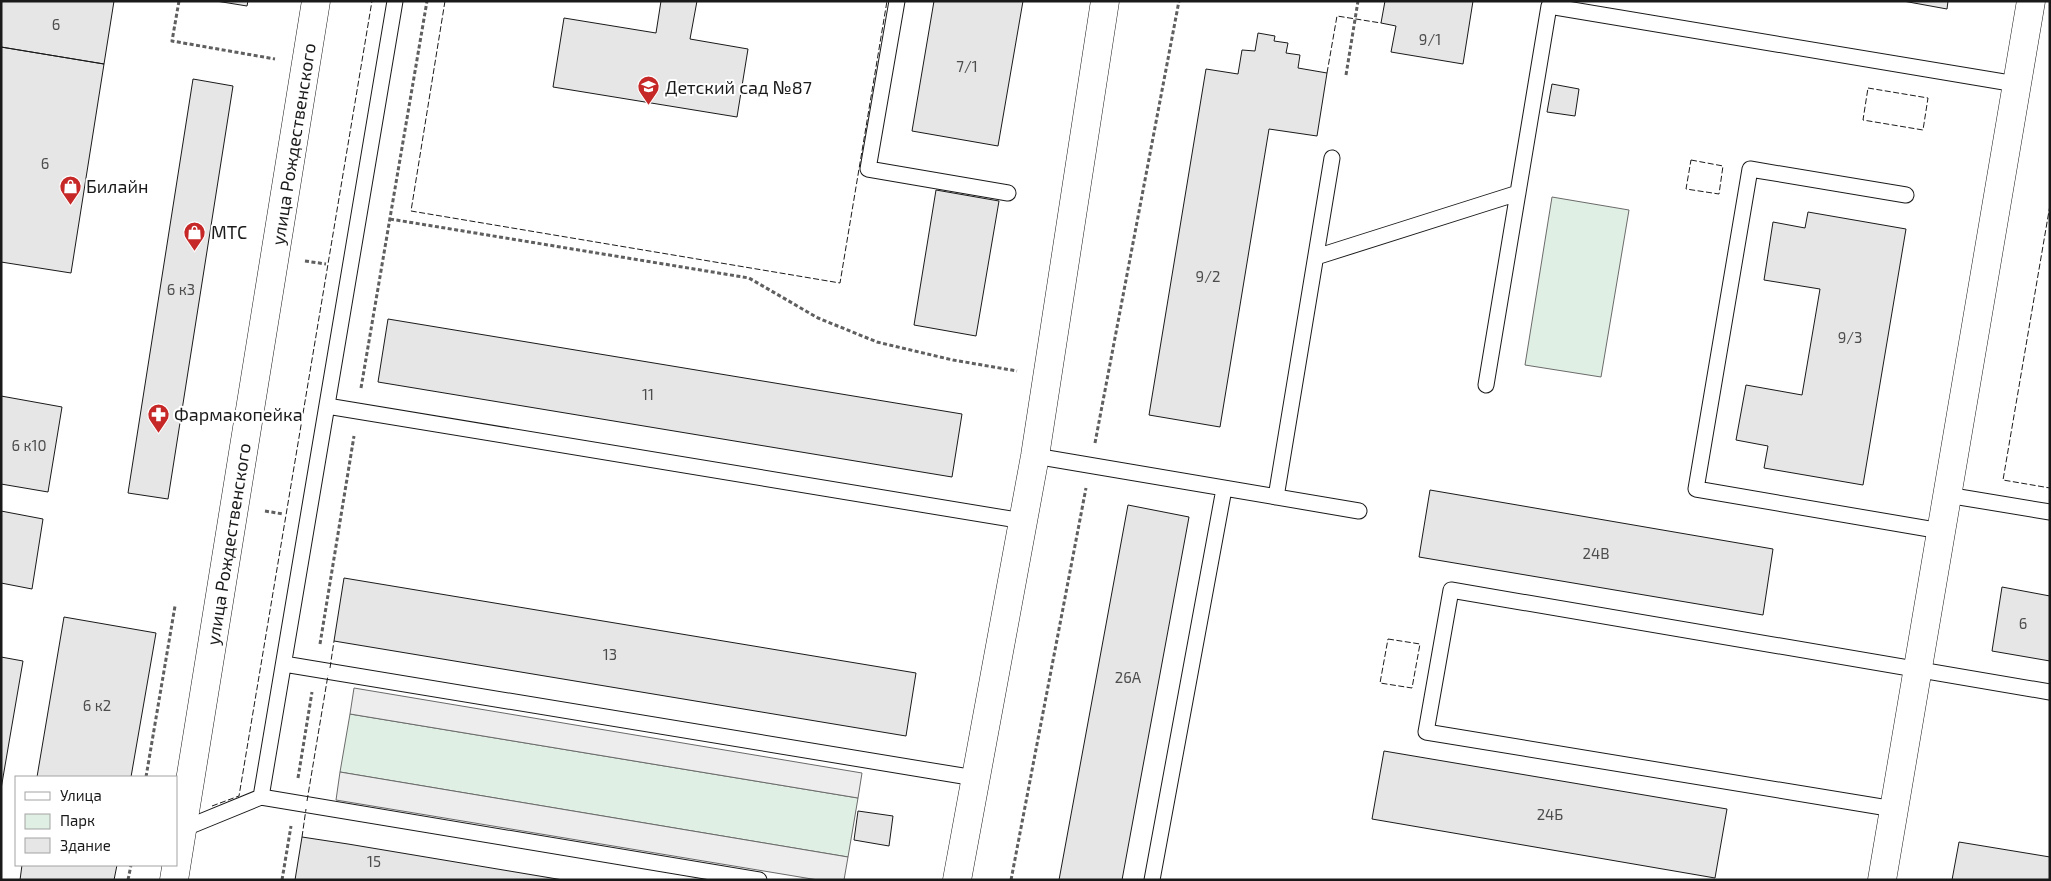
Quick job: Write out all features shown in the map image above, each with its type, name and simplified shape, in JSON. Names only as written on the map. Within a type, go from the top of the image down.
[{"type":"street","name":"улица Рождественского","points":[[178,857],[316,1]]},
{"type":"street","points":[[957,880],[1035,456],[1105,1]]},
{"type":"street","points":[[1882,880],[2031,1]]},
{"type":"street","name":"улица Рождественского","points":[[174,880],[176,866]]},
{"type":"lane","points":[[261,797],[395,1]]},
{"type":"lane","points":[[897,1],[868,169],[1008,193]]},
{"type":"lane","points":[[1486,385],[1549,6],[2016,84]]},
{"type":"lane","points":[[1276,497],[1332,158]]},
{"type":"lane","points":[[1906,195],[1750,169],[1696,489],[1941,531]]},
{"type":"lane","points":[[1316,257],[1518,193]]},
{"type":"lane","points":[[327,406],[1023,521]]},
{"type":"lane","points":[[1035,456],[1359,511]]},
{"type":"lane","points":[[1152,880],[1224,489]]},
{"type":"lane","points":[[1948,495],[2050,512]]},
{"type":"lane","points":[[1894,809],[1426,732],[1451,590],[2050,692]]},
{"type":"lane","points":[[284,664],[975,778]]},
{"type":"lane","points":[[183,829],[261,797],[759,880]]},
{"type":"path","points":[[179,1],[172,40],[305,64]]},
{"type":"path","points":[[1346,75],[1358,1]]},
{"type":"path","points":[[390,219],[749,278],[818,318],[877,342],[953,360],[1047,376]]},
{"type":"path","points":[[146,776],[175,606]]},
{"type":"path","points":[[282,880],[294,803]]},
{"type":"path","points":[[128,880],[131,866]]},
{"type":"green space","points":[[1552,197],[1629,210],[1601,377],[1525,365]]},
{"type":"green space","points":[[350,714],[858,798],[848,857],[340,772]]},
{"type":"shaded area","points":[[354,688],[862,773],[858,798],[350,714]]},
{"type":"shaded area","points":[[340,772],[848,857],[844,880],[818,880],[336,800]]},
{"type":"building","points":[[1,1],[114,1],[104,64],[1,47]]},
{"type":"building","points":[[216,1],[248,1],[247,6]]},
{"type":"building","points":[[661,1],[697,1],[690,39],[748,49],[737,117],[553,87],[564,18],[656,33]]},
{"type":"building","points":[[934,1],[1023,1],[998,146],[912,131]]},
{"type":"building","points":[[1385,1],[1473,1],[1463,64],[1391,52],[1396,26],[1381,23]]},
{"type":"building","points":[[1903,1],[1948,1],[1947,9]]},
{"type":"building","points":[[1258,33],[1275,36],[1274,41],[1288,43],[1286,53],[1300,55],[1298,68],[1327,73],[1317,136],[1269,129],[1220,427],[1149,415],[1206,69],[1238,74],[1242,50],[1255,51]]},
{"type":"building","points":[[1,47],[104,64],[71,273],[1,262]]},
{"type":"building","points":[[193,79],[233,86],[168,499],[128,493]]},
{"type":"building","points":[[1552,84],[1579,89],[1575,116],[1547,112]]},
{"type":"building","points":[[936,190],[999,201],[976,336],[914,325]]},
{"type":"building","points":[[1808,212],[1906,229],[1863,485],[1764,468],[1768,446],[1736,440],[1746,385],[1802,395],[1820,289],[1764,280],[1773,222],[1805,228]]},
{"type":"building","points":[[388,319],[962,414],[952,477],[378,382]]},
{"type":"building","points":[[1,396],[62,407],[48,492],[1,484]]},
{"type":"building","points":[[1430,490],[1773,549],[1763,615],[1419,557]]},
{"type":"building","points":[[1128,505],[1189,517],[1122,880],[1059,880]]},
{"type":"building","points":[[1,511],[43,519],[32,589],[1,583]]},
{"type":"building","points":[[344,578],[916,673],[906,736],[334,641]]},
{"type":"building","points":[[2002,587],[2050,596],[2050,661],[1992,651]]},
{"type":"building","points":[[64,617],[156,633],[131,776],[37,776]]},
{"type":"building","points":[[1,657],[23,661],[1,789]]},
{"type":"building","points":[[1384,751],[1727,809],[1715,878],[1372,819]]},
{"type":"building","points":[[858,811],[893,816],[889,846],[854,840]]},
{"type":"building","points":[[302,837],[348,844],[563,880],[295,880]]},
{"type":"building","points":[[1959,842],[2050,857],[2050,880],[1952,880]]},
{"type":"building","points":[[22,866],[117,866],[114,880],[20,880]]},
{"type":"fence","points":[[212,806],[239,796],[372,1]]},
{"type":"fence","points":[[445,1],[411,211],[840,283],[887,1]]},
{"type":"fence","points":[[1327,73],[1337,16],[1381,23]]},
{"type":"fence","points":[[1868,88],[1928,98],[1923,130],[1863,120],[1868,88]]},
{"type":"fence","points":[[1691,160],[1723,166],[1719,194],[1686,189],[1691,160]]},
{"type":"fence","points":[[2050,205],[2003,480],[2050,488]]},
{"type":"fence","points":[[1388,639],[1420,644],[1412,688],[1380,683],[1388,639]]},
{"type":"fence","points":[[330,668],[334,641]]},
{"type":"fence","points":[[307,801],[328,675]]},
{"type":"fence","points":[[302,837],[306,809]]},
{"type":"place","name":"Детский сад №87","points":[[649,106]]},
{"type":"place","name":"Билайн","points":[[70,205]]},
{"type":"place","name":"МТС","points":[[195,251]]},
{"type":"place","name":"Фармакопейка","points":[[158,433]]}]
